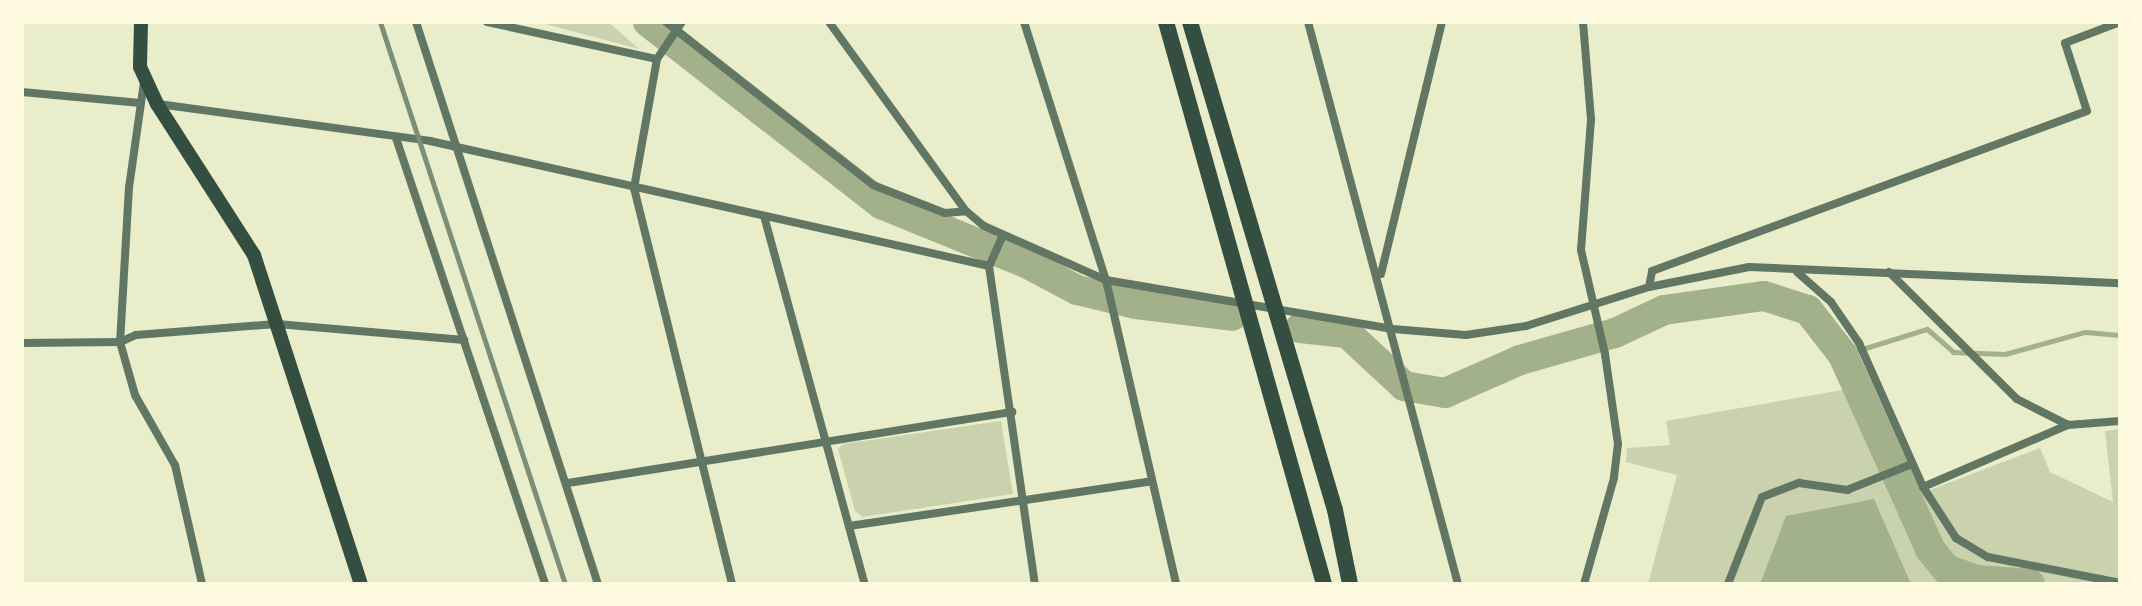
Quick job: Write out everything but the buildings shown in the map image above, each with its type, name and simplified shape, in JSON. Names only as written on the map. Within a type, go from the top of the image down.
[{"type":"highway","points":[[1166,22],[1248,301],[1324,584]]},
{"type":"highway","points":[[1190,22],[1335,510],[1350,584]]},
{"type":"main road","points":[[141,22],[145,78],[157,104],[254,255],[361,584]]},
{"type":"street","points":[[416,22],[568,483],[598,584]]},
{"type":"street","points":[[487,22],[657,59]]},
{"type":"street","points":[[666,22],[873,185],[945,213],[966,211]]},
{"type":"street","points":[[682,22],[657,59],[634,188],[732,584]]},
{"type":"street","points":[[829,22],[966,211],[1003,235],[1106,280],[1248,301],[1393,329],[1466,335],[1596,307],[1649,287],[1749,267],[2120,283]]},
{"type":"street","points":[[1024,22],[1106,280],[1176,584]]},
{"type":"street","points":[[1308,22],[1380,276],[1458,584]]},
{"type":"street","points":[[1380,276],[1442,22]]},
{"type":"street","points":[[1583,22],[1591,120],[1581,250],[1599,322],[1618,444],[1614,478],[1584,584]]},
{"type":"street","points":[[1649,287],[1652,271],[2087,111],[2065,43],[2120,22]]},
{"type":"street","points":[[145,78],[140,103],[120,342],[135,395],[175,465],[202,584]]},
{"type":"street","points":[[22,92],[140,103]]},
{"type":"street","points":[[157,104],[396,138],[989,266]]},
{"type":"street","points":[[396,138],[545,584]]},
{"type":"street","points":[[764,216],[865,584]]},
{"type":"street","points":[[1003,235],[989,266],[1035,584]]},
{"type":"street","points":[[1797,271],[1831,302],[1859,343],[1939,518],[1975,552],[2120,583]]},
{"type":"street","points":[[1889,272],[2017,399],[2068,425]]},
{"type":"street","points":[[22,343],[120,342],[136,335],[277,324],[464,340]]},
{"type":"street","points":[[568,483],[1012,412]]},
{"type":"street","points":[[1923,487],[2068,425],[2120,421]]},
{"type":"street","points":[[1728,584],[1762,497],[1799,483],[1847,490],[1912,464]]},
{"type":"street","points":[[849,526],[1152,481]]},
{"type":"shaded area","points":[[538,22],[608,22],[639,49]]},
{"type":"shaded area","points":[[1848,389],[1901,501],[2040,448],[2050,472],[2113,502],[2105,431],[2120,429],[2120,584],[1648,584],[1677,475],[1626,462],[1627,448],[1670,445],[1666,421]]},
{"type":"shaded area","points":[[1001,421],[1013,494],[863,517],[855,511],[838,449],[843,444]]},
{"type":"shaded area","points":[[1874,499],[1911,584],[1760,584],[1786,516]]},
{"type":"waterway","points":[[648,22],[881,204],[1028,264],[1077,290],[1136,304],[1232,316]]},
{"type":"waterway","points":[[1300,328],[1347,333],[1404,386],[1445,393],[1520,360],[1615,333],[1664,310],[1764,296],[1808,310],[1843,355],[1930,549],[1946,569],[1976,580],[2030,584]]},
{"type":"waterway","points":[[1843,355],[1927,329],[1953,352],[2005,354],[2085,332],[2120,335]]},
{"type":"railway","points":[[380,22],[565,584]]}]
